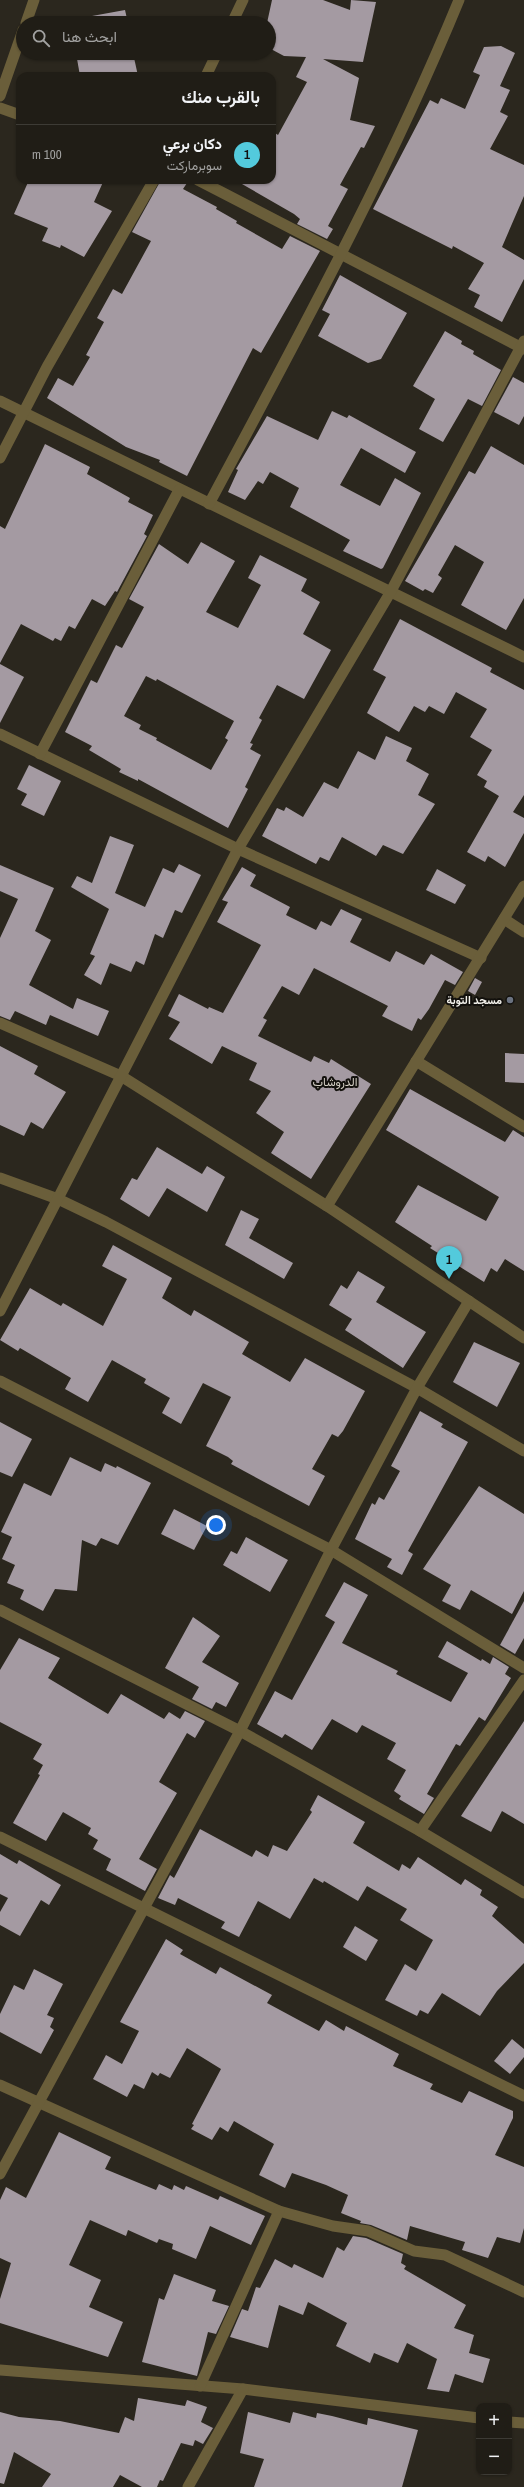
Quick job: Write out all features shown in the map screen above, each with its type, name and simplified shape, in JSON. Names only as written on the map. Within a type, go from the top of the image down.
[{"type":"street","points":[[28,16],[34,0]]},
{"type":"street","points":[[235,16],[243,0]]},
{"type":"street","points":[[209,504],[340,256],[441,44],[459,0]]},
{"type":"street","points":[[0,96],[16,50]]},
{"type":"street","points":[[208,72],[214,60]]},
{"type":"street","points":[[0,108],[16,114]]},
{"type":"street","points":[[0,458],[47,366],[152,184]]},
{"type":"street","points":[[0,1311],[238,849],[390,593],[523,346],[340,256],[205,184]]},
{"type":"street","points":[[0,401],[524,658]]},
{"type":"street","points":[[40,754],[179,490]]},
{"type":"street","points":[[0,734],[238,849],[481,958]]},
{"type":"street","points":[[327,1206],[524,886]]},
{"type":"street","points":[[504,919],[524,932]]},
{"type":"street","points":[[0,1023],[122,1076],[327,1206],[524,1338]]},
{"type":"street","points":[[416,1062],[524,1127]]},
{"type":"street","points":[[0,1178],[58,1199],[106,1222],[417,1388],[524,1451]]},
{"type":"street","points":[[0,2174],[240,1731],[331,1550],[417,1388],[469,1301]]},
{"type":"street","points":[[0,1381],[331,1550],[524,1668]]},
{"type":"street","points":[[0,1610],[240,1731],[420,1831],[524,1893]]},
{"type":"street","points":[[420,1831],[524,1680]]},
{"type":"street","points":[[0,1837],[524,2096]]},
{"type":"street","points":[[0,2085],[279,2211],[333,2226],[368,2231],[414,2251],[445,2255],[524,2292]]},
{"type":"street","points":[[200,2386],[279,2211]]},
{"type":"street","points":[[0,2370],[243,2389],[476,2418]]},
{"type":"street","points":[[188,2487],[243,2389]]},
{"type":"street","points":[[512,2422],[524,2423]]},
{"type":"building","points":[[272,0],[323,0],[350,10],[351,0],[376,2],[363,62],[323,59],[359,78],[350,120],[375,126],[364,148],[361,147],[340,185],[348,189],[328,226],[333,229],[327,239],[297,224],[300,219],[294,214],[242,184],[276,184],[276,134],[278,135],[307,82],[296,77],[306,57],[284,56],[276,52],[276,16],[269,16]]},
{"type":"building","points":[[125,10],[126,16],[92,16]]},
{"type":"building","points":[[501,46],[515,53],[500,86],[510,90],[500,112],[508,116],[490,149],[524,165],[524,196],[502,247],[524,260],[524,279],[502,322],[474,307],[480,295],[468,289],[484,263],[453,246],[452,249],[373,209],[430,100],[438,104],[441,98],[465,109],[480,75],[473,72],[484,47]]},
{"type":"building","points":[[77,60],[135,60],[137,72],[79,72]]},
{"type":"building","points":[[27,184],[102,184],[94,202],[112,211],[84,257],[61,245],[60,248],[42,241],[48,228],[14,214]]},
{"type":"building","points":[[159,184],[186,184],[183,189],[217,207],[216,209],[237,221],[236,223],[282,249],[290,236],[320,251],[261,353],[253,348],[187,476],[159,462],[160,460],[126,447],[47,398],[58,378],[73,386],[90,357],[86,355],[104,322],[97,318],[113,289],[122,294],[151,241],[132,232]]},
{"type":"building","points":[[340,275],[407,313],[381,359],[368,363],[318,336],[330,314],[322,310]]},
{"type":"building","points":[[445,331],[462,341],[461,344],[474,351],[473,354],[501,370],[482,406],[468,399],[443,442],[419,429],[435,399],[413,386]]},
{"type":"building","points":[[513,377],[524,383],[524,416],[519,425],[494,412]]},
{"type":"building","points":[[332,411],[347,418],[349,415],[416,452],[405,473],[361,448],[340,485],[380,506],[395,478],[421,493],[383,568],[381,569],[343,551],[350,540],[290,507],[299,488],[270,472],[263,484],[258,481],[245,500],[228,492],[238,470],[236,469],[267,416],[318,440]]},
{"type":"building","points":[[45,444],[90,467],[87,474],[130,498],[128,502],[153,515],[144,534],[147,536],[117,592],[115,591],[105,606],[92,599],[75,629],[69,626],[61,641],[55,638],[53,641],[21,624],[0,663],[0,526],[5,529]]},
{"type":"building","points":[[491,446],[524,465],[524,598],[506,630],[461,605],[484,562],[455,545],[438,575],[442,578],[433,593],[425,589],[423,591],[405,581],[469,471],[475,474]]},
{"type":"building","points":[[201,542],[235,561],[206,612],[238,628],[261,585],[248,578],[260,555],[307,579],[301,591],[320,602],[303,634],[331,650],[304,699],[277,685],[259,718],[262,720],[250,743],[253,744],[250,749],[261,755],[245,787],[248,789],[228,828],[138,779],[138,781],[119,772],[121,769],[89,750],[92,746],[65,732],[91,680],[97,683],[116,645],[122,648],[144,607],[129,599],[159,544],[188,564]],"holes":[[[146,676],[156,681],[157,679],[234,721],[225,738],[228,740],[211,770],[156,740],[157,738],[139,729],[141,725],[124,716]]]},
{"type":"building","points":[[400,619],[492,668],[490,672],[524,690],[524,795],[513,812],[524,818],[524,833],[505,867],[488,856],[485,862],[467,852],[499,796],[484,787],[487,781],[477,775],[492,750],[470,737],[487,709],[456,692],[444,714],[429,706],[425,712],[414,706],[399,732],[367,713],[386,677],[373,670]]},
{"type":"building","points":[[0,664],[24,677],[0,723]]},
{"type":"building","points":[[386,736],[412,748],[406,761],[429,774],[418,795],[435,804],[403,854],[383,845],[376,856],[342,837],[329,861],[320,857],[316,864],[262,836],[277,808],[284,811],[286,807],[303,817],[324,782],[338,789],[358,751],[375,760]]},
{"type":"building","points":[[29,765],[61,781],[44,816],[21,805],[27,794],[17,789]]},
{"type":"building","points":[[110,836],[134,845],[115,893],[145,907],[163,868],[174,873],[179,864],[201,875],[182,913],[175,910],[163,938],[155,934],[144,965],[136,961],[131,972],[110,963],[101,985],[84,975],[95,956],[90,954],[109,909],[71,887],[77,876],[92,883]]},
{"type":"building","points":[[0,865],[54,888],[35,931],[51,940],[29,985],[73,1009],[77,998],[109,1011],[98,1036],[50,1015],[46,1025],[15,1011],[10,1020],[0,1016],[0,938],[18,899],[0,891]]},
{"type":"building","points":[[242,867],[256,875],[250,886],[290,907],[286,915],[316,930],[321,921],[331,926],[341,909],[362,919],[350,942],[390,962],[396,951],[424,965],[431,954],[463,972],[455,985],[445,980],[429,1009],[421,1020],[418,1018],[412,1031],[382,1016],[388,1006],[314,968],[299,995],[282,986],[263,1018],[267,1020],[258,1036],[311,1062],[314,1056],[329,1063],[331,1059],[371,1084],[311,1179],[271,1153],[284,1132],[256,1113],[271,1091],[249,1080],[257,1063],[222,1046],[212,1064],[169,1039],[180,1022],[168,1016],[179,994],[208,1009],[209,1007],[223,1013],[261,945],[217,922],[228,902],[222,900]]},
{"type":"building","points":[[437,869],[466,885],[455,904],[426,890]]},
{"type":"building","points":[[475,978],[482,982],[475,995],[468,991]]},
{"type":"building","points":[[0,1046],[38,1066],[34,1074],[66,1092],[43,1129],[31,1122],[24,1136],[0,1125]]},
{"type":"building","points":[[505,1053],[524,1054],[524,1083],[505,1082]]},
{"type":"building","points":[[410,1089],[505,1142],[513,1130],[524,1137],[524,1271],[505,1259],[497,1272],[491,1268],[484,1282],[430,1248],[432,1246],[395,1222],[418,1185],[486,1221],[499,1197],[386,1130]]},
{"type":"building","points":[[157,1147],[202,1174],[207,1166],[225,1177],[207,1212],[167,1188],[149,1217],[120,1199],[132,1178],[137,1180]]},
{"type":"building","points":[[241,1210],[259,1219],[249,1238],[293,1263],[284,1279],[225,1245]]},
{"type":"building","points":[[113,1245],[172,1278],[162,1298],[191,1316],[194,1310],[249,1342],[242,1354],[290,1382],[305,1358],[365,1391],[343,1431],[338,1437],[332,1434],[312,1469],[325,1476],[309,1506],[231,1464],[233,1461],[228,1457],[206,1446],[231,1397],[203,1383],[181,1424],[162,1413],[170,1398],[144,1383],[146,1379],[112,1360],[88,1402],[65,1389],[71,1378],[20,1348],[18,1351],[0,1340],[30,1288],[61,1306],[63,1303],[103,1326],[127,1279],[102,1266]]},
{"type":"building","points":[[358,1271],[385,1287],[376,1302],[426,1332],[403,1368],[345,1330],[352,1319],[329,1305],[341,1285],[347,1289]]},
{"type":"building","points":[[474,1342],[520,1363],[497,1407],[453,1382]]},
{"type":"building","points":[[420,1411],[443,1424],[441,1427],[468,1442],[408,1551],[413,1554],[402,1575],[387,1567],[392,1559],[355,1539],[372,1503],[375,1505],[379,1497],[384,1500],[400,1471],[391,1466]]},
{"type":"building","points":[[0,1422],[32,1439],[12,1477],[0,1472]]},
{"type":"building","points":[[70,1457],[101,1472],[105,1463],[116,1468],[117,1466],[151,1483],[118,1545],[101,1538],[96,1546],[82,1540],[77,1591],[55,1589],[43,1611],[20,1599],[24,1590],[7,1583],[15,1565],[2,1559],[12,1537],[1,1532],[24,1483],[51,1496]]},
{"type":"building","points":[[479,1486],[524,1514],[524,1591],[512,1614],[471,1590],[460,1610],[442,1601],[451,1585],[423,1569]]},
{"type":"building","points":[[174,1509],[207,1526],[194,1550],[161,1534]]},
{"type":"building","points":[[246,1537],[288,1560],[270,1592],[223,1565],[231,1551],[237,1554]]},
{"type":"building","points":[[344,1582],[368,1595],[342,1643],[398,1671],[396,1674],[451,1702],[468,1673],[438,1657],[447,1641],[481,1661],[482,1659],[490,1664],[493,1657],[509,1667],[505,1674],[511,1678],[485,1721],[479,1717],[460,1746],[456,1744],[427,1794],[434,1798],[424,1814],[399,1799],[401,1796],[394,1791],[406,1770],[387,1759],[396,1743],[362,1725],[357,1733],[332,1719],[312,1750],[285,1734],[282,1738],[257,1724],[275,1691],[292,1700],[335,1622],[325,1616]]},
{"type":"building","points":[[524,1601],[524,1638],[515,1654],[500,1645]]},
{"type":"building","points":[[193,1617],[220,1636],[202,1662],[239,1683],[226,1707],[216,1702],[212,1709],[192,1699],[199,1687],[165,1668]]},
{"type":"building","points":[[19,1638],[60,1658],[48,1678],[108,1714],[121,1694],[164,1719],[169,1712],[180,1719],[185,1711],[205,1721],[195,1738],[187,1733],[159,1782],[177,1793],[139,1859],[157,1869],[145,1891],[106,1870],[111,1859],[93,1849],[98,1840],[88,1834],[91,1828],[63,1812],[46,1841],[13,1823],[40,1775],[38,1774],[43,1765],[33,1759],[42,1744],[0,1722],[0,1670]]},
{"type":"building","points":[[524,1721],[524,1824],[502,1811],[491,1832],[461,1816]]},
{"type":"building","points":[[318,1795],[365,1822],[353,1843],[399,1871],[402,1864],[410,1869],[418,1857],[461,1885],[465,1879],[482,1890],[480,1895],[498,1907],[492,1916],[524,1944],[524,1963],[497,1991],[480,2016],[442,1993],[428,2014],[420,2010],[417,2016],[385,2000],[405,1964],[416,1971],[433,1940],[400,1920],[407,1909],[367,1886],[358,1901],[324,1881],[323,1883],[314,1878],[290,1919],[258,1901],[239,1937],[221,1928],[225,1922],[178,1898],[175,1905],[158,1898],[170,1875],[174,1878],[200,1829],[252,1857],[256,1850],[268,1857],[273,1845],[287,1851],[312,1812],[310,1810]]},
{"type":"building","points":[[0,1854],[17,1864],[19,1860],[61,1885],[49,1905],[41,1900],[20,1936],[0,1925],[0,1912],[8,1898],[0,1894]]},
{"type":"building","points":[[355,1926],[378,1940],[366,1961],[343,1947]]},
{"type":"building","points":[[166,1939],[183,1950],[180,1954],[216,1974],[220,1967],[272,1995],[267,2003],[319,2031],[326,2020],[344,2031],[346,2026],[399,2054],[393,2066],[433,2084],[430,2089],[462,2103],[469,2091],[513,2111],[513,2118],[495,2155],[524,2167],[524,2228],[520,2243],[497,2237],[488,2258],[462,2250],[465,2242],[410,2226],[407,2240],[371,2225],[360,2223],[361,2221],[341,2213],[348,2195],[326,2185],[292,2173],[285,2188],[259,2175],[274,2144],[234,2121],[228,2132],[220,2127],[212,2140],[191,2129],[194,2125],[192,2124],[221,2069],[187,2048],[170,2078],[160,2073],[158,2076],[152,2072],[144,2089],[134,2084],[127,2097],[93,2079],[106,2055],[122,2064],[139,2031],[120,2022]]},
{"type":"building","points":[[34,1969],[63,1984],[47,2015],[54,2018],[50,2027],[54,2030],[41,2054],[0,2032],[0,2014],[14,1985],[24,1990]]},
{"type":"building","points":[[512,2039],[524,2049],[524,2057],[510,2074],[494,2061]]},
{"type":"building","points":[[59,2132],[111,2157],[105,2169],[156,2190],[159,2184],[172,2190],[174,2185],[184,2190],[186,2186],[218,2200],[220,2196],[265,2216],[251,2245],[210,2226],[196,2259],[172,2249],[173,2244],[159,2239],[157,2243],[128,2230],[126,2236],[90,2220],[69,2265],[101,2280],[89,2307],[123,2322],[108,2357],[0,2323],[0,2299],[11,2263],[0,2258],[0,2200],[6,2187],[26,2198]]},
{"type":"building","points":[[353,2236],[366,2238],[403,2254],[401,2263],[406,2266],[404,2269],[466,2305],[454,2328],[474,2335],[469,2353],[490,2359],[483,2383],[455,2374],[449,2392],[427,2389],[437,2359],[407,2343],[398,2363],[374,2353],[370,2363],[336,2346],[347,2323],[308,2302],[303,2315],[279,2305],[268,2348],[230,2337],[242,2309],[248,2311],[256,2287],[260,2288],[275,2259],[292,2268],[294,2264],[323,2278],[337,2247],[344,2251]]},
{"type":"building","points":[[174,2274],[216,2290],[212,2301],[229,2306],[216,2334],[208,2332],[197,2376],[142,2362],[159,2298],[164,2300]]},
{"type":"building","points":[[138,2398],[185,2406],[187,2400],[207,2407],[201,2422],[213,2428],[203,2444],[195,2440],[193,2446],[181,2443],[163,2481],[160,2480],[157,2487],[142,2487],[120,2475],[113,2487],[42,2487],[51,2474],[14,2452],[4,2484],[0,2483],[0,2412],[19,2417],[60,2421],[119,2433],[125,2417],[134,2421]]},
{"type":"building","points":[[248,2412],[290,2423],[293,2412],[316,2418],[317,2413],[367,2425],[368,2418],[418,2430],[402,2487],[254,2487],[264,2459],[240,2453]]},
{"type":"place","name":"مسجد التوبة","points":[[510,1000]]},
{"type":"place","name":"دكان برعي","points":[[449,1279]]},
{"type":"district","name":"الدروشاب","points":[[335,1082]]}]
